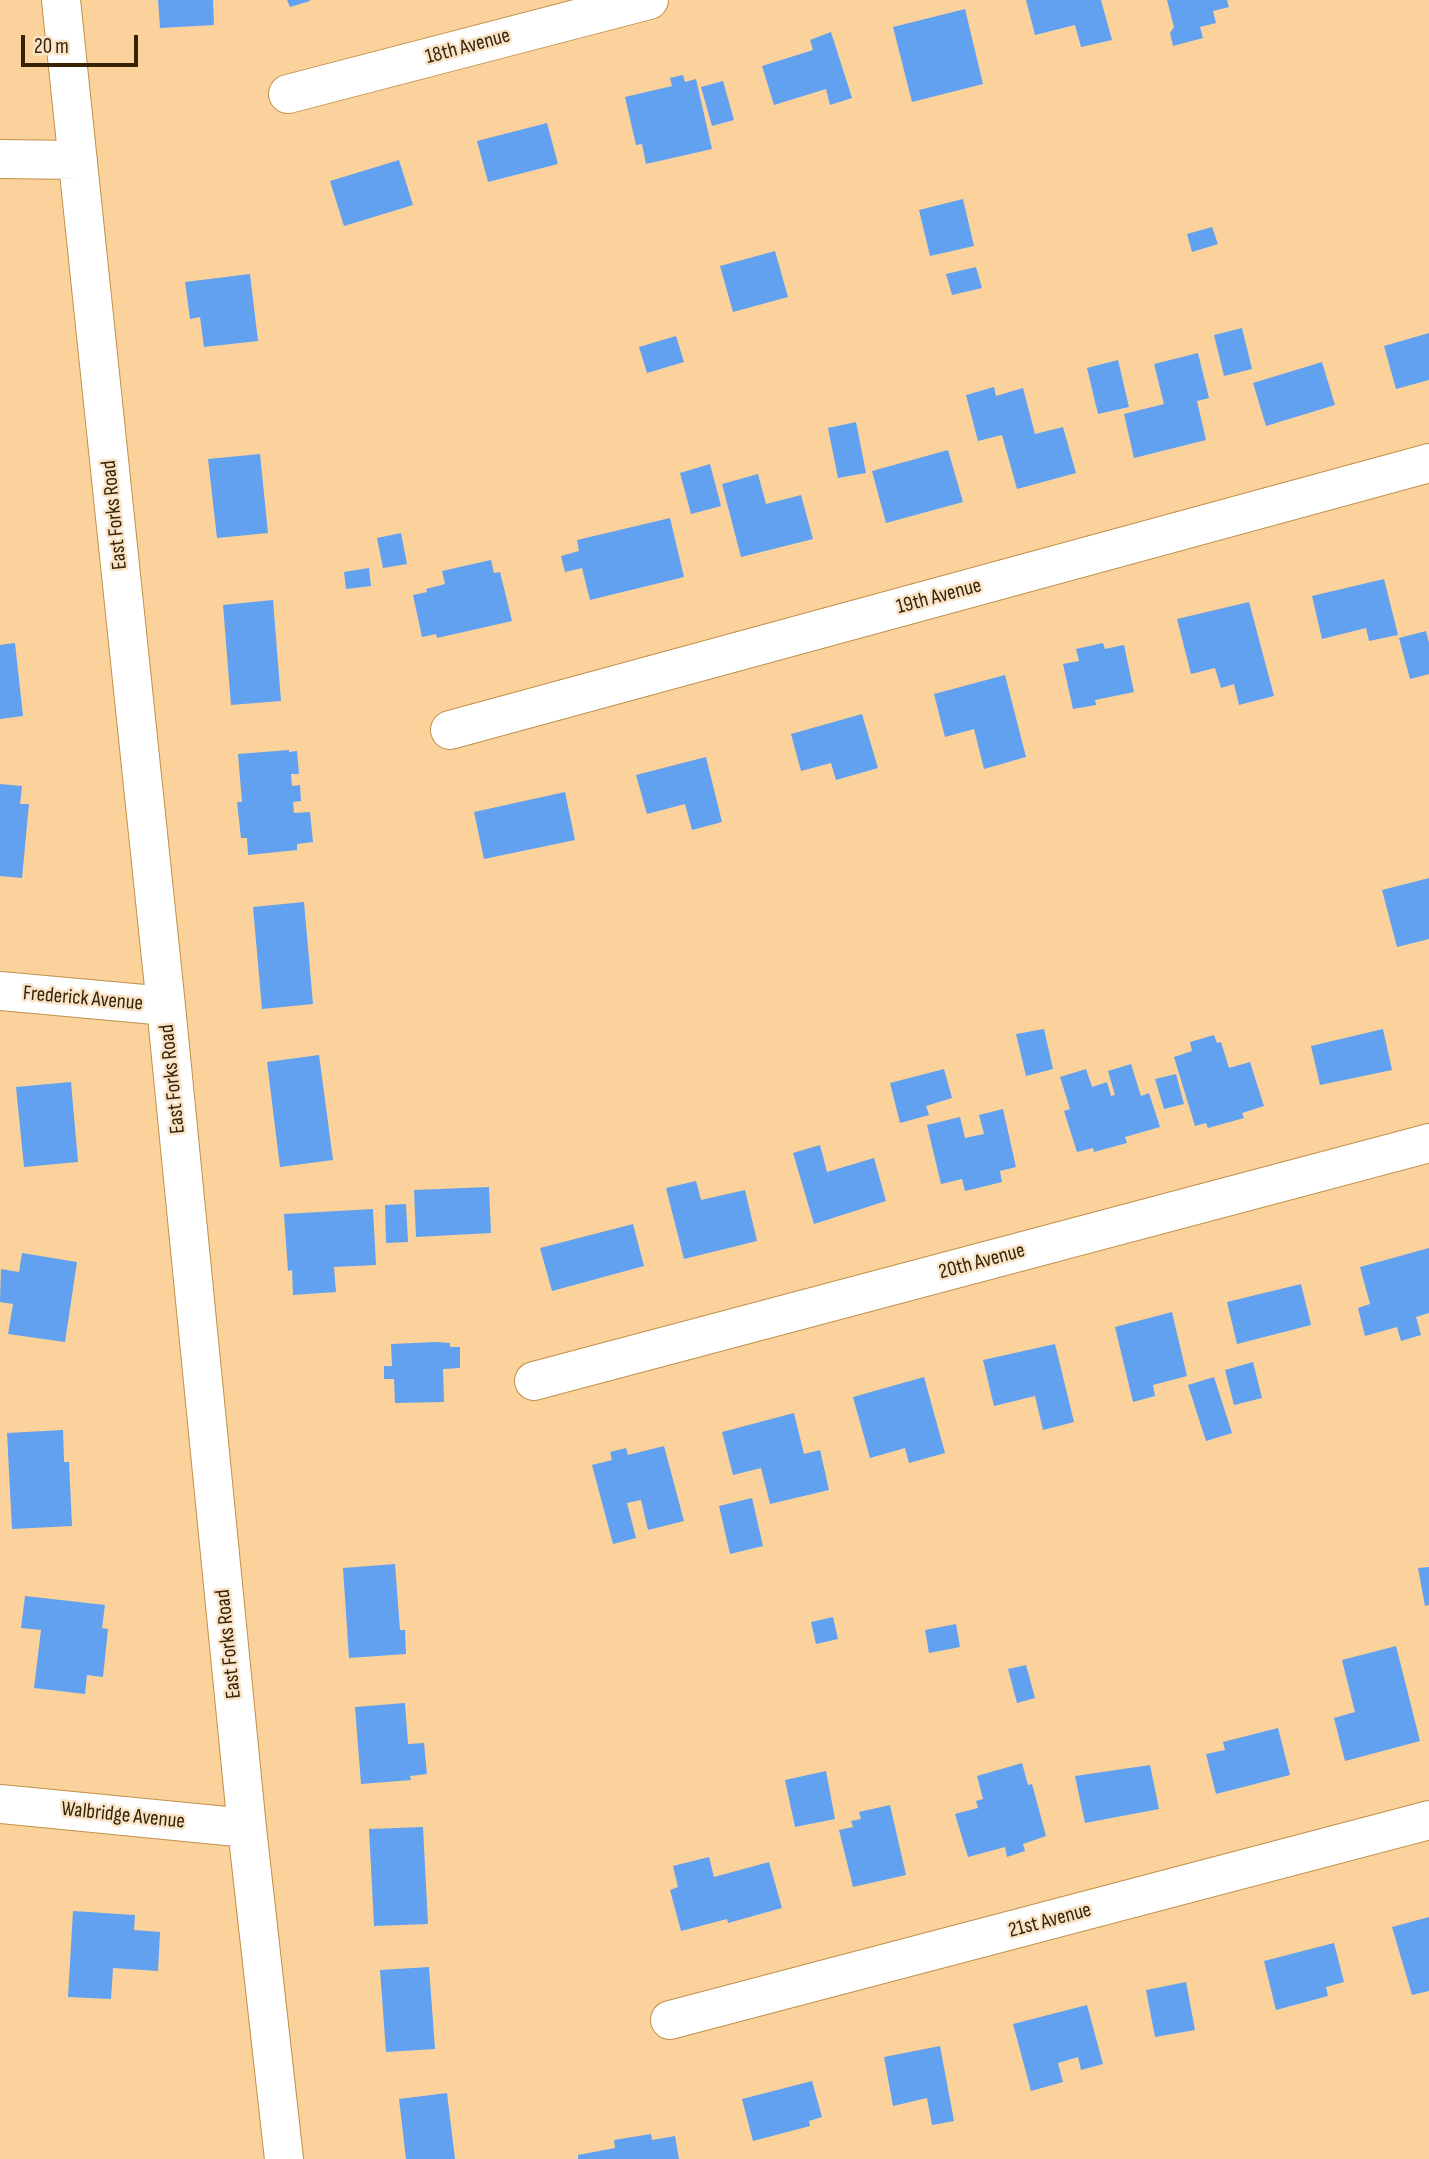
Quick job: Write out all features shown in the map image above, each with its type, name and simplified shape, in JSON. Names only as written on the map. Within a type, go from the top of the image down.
[{"type":"street","name":"East Forks Road","points":[[61,0],[166,1006],[247,1828],[284,2159]]},
{"type":"street","name":"18th Avenue","points":[[288,94],[649,0]]},
{"type":"street","points":[[0,159],[78,160]]},
{"type":"street","name":"19th Avenue","points":[[450,730],[1429,463]]},
{"type":"street","name":"Frederick Avenue","points":[[0,991],[166,1006]]},
{"type":"street","name":"20th Avenue","points":[[534,1381],[1429,1143]]},
{"type":"street","name":"Walbridge Avenue","points":[[0,1804],[247,1828]]},
{"type":"street","name":"21st Avenue","points":[[670,2020],[1429,1820]]},
{"type":"building","points":[[158,0],[213,0],[214,25],[160,28]]},
{"type":"building","points":[[287,0],[310,0],[310,1],[290,7]]},
{"type":"building","points":[[1026,0],[1101,0],[1112,40],[1081,47],[1075,25],[1035,35]]},
{"type":"building","points":[[1167,0],[1227,0],[1229,7],[1213,11],[1216,23],[1200,27],[1203,38],[1173,46],[1170,33],[1174,27]]},
{"type":"building","points":[[965,9],[983,84],[912,102],[893,27]]},
{"type":"building","points":[[831,32],[852,98],[830,105],[826,89],[774,105],[762,66],[813,50],[810,40]]},
{"type":"building","points":[[683,75],[685,82],[696,79],[712,149],[646,164],[642,144],[636,145],[625,97],[672,86],[670,78]]},
{"type":"building","points":[[723,81],[734,120],[712,126],[701,87]]},
{"type":"building","points":[[547,123],[558,164],[488,182],[477,141]]},
{"type":"building","points":[[399,160],[413,205],[344,226],[330,181]]},
{"type":"building","points":[[963,199],[974,246],[930,256],[919,210]]},
{"type":"building","points":[[1212,227],[1218,244],[1192,252],[1187,234]]},
{"type":"building","points":[[775,251],[788,297],[733,312],[720,266]]},
{"type":"building","points":[[976,267],[982,288],[952,295],[946,274]]},
{"type":"building","points":[[250,274],[258,341],[204,347],[200,317],[190,319],[185,282]]},
{"type":"building","points":[[1242,328],[1252,369],[1224,376],[1214,335]]},
{"type":"building","points":[[1429,333],[1429,380],[1396,389],[1384,346]]},
{"type":"building","points":[[676,336],[684,362],[647,373],[639,347]]},
{"type":"building","points":[[1198,353],[1209,398],[1197,401],[1206,440],[1134,458],[1124,414],[1164,404],[1154,364]]},
{"type":"building","points":[[1118,360],[1129,407],[1098,414],[1087,368]]},
{"type":"building","points":[[1322,362],[1335,405],[1266,426],[1253,383]]},
{"type":"building","points":[[994,387],[996,396],[1023,388],[1035,434],[1063,427],[1076,473],[1017,489],[1002,435],[978,441],[966,395]]},
{"type":"building","points":[[856,422],[866,473],[838,478],[828,428]]},
{"type":"building","points":[[948,450],[963,502],[886,523],[872,471]]},
{"type":"building","points":[[260,454],[268,533],[217,538],[208,459]]},
{"type":"building","points":[[710,464],[721,506],[691,514],[680,473]]},
{"type":"building","points":[[758,474],[766,504],[801,495],[813,539],[741,557],[722,484]]},
{"type":"building","points":[[670,518],[684,577],[590,600],[582,568],[565,572],[561,556],[579,551],[577,540]]},
{"type":"building","points":[[401,533],[407,564],[383,568],[377,538]]},
{"type":"building","points":[[491,560],[494,573],[500,572],[512,621],[437,638],[436,634],[422,637],[413,595],[445,584],[442,571]]},
{"type":"building","points":[[369,568],[371,586],[346,589],[344,572]]},
{"type":"building","points":[[1384,579],[1398,635],[1369,641],[1366,628],[1322,639],[1312,596]]},
{"type":"building","points":[[273,600],[281,701],[231,705],[223,605]]},
{"type":"building","points":[[1249,602],[1274,696],[1239,705],[1234,684],[1221,688],[1215,668],[1191,674],[1177,619]]},
{"type":"building","points":[[1426,631],[1429,643],[1429,674],[1410,679],[1399,638]]},
{"type":"building","points":[[15,643],[23,716],[0,719],[0,645]]},
{"type":"building","points":[[1103,643],[1105,649],[1124,645],[1134,692],[1095,700],[1096,705],[1073,709],[1063,664],[1079,661],[1076,649]]},
{"type":"building","points":[[1005,675],[1026,757],[984,769],[974,729],[945,737],[934,694]]},
{"type":"building","points":[[862,714],[878,768],[836,780],[831,763],[801,771],[791,734]]},
{"type":"building","points":[[297,751],[299,774],[291,774],[292,786],[300,785],[301,801],[293,802],[294,813],[310,812],[313,842],[297,844],[297,850],[248,855],[247,838],[241,838],[237,802],[242,802],[238,754]]},
{"type":"building","points":[[706,757],[722,822],[692,830],[685,804],[647,814],[636,775]]},
{"type":"building","points":[[0,784],[22,786],[20,804],[29,804],[22,878],[0,876]]},
{"type":"building","points":[[565,792],[575,840],[484,859],[474,812]]},
{"type":"building","points":[[1429,878],[1429,939],[1397,947],[1382,890]]},
{"type":"building","points":[[304,902],[313,1004],[262,1009],[253,907]]},
{"type":"building","points":[[1044,1029],[1053,1069],[1026,1076],[1016,1034]]},
{"type":"building","points":[[1383,1029],[1392,1070],[1320,1085],[1311,1046]]},
{"type":"building","points":[[1214,1035],[1217,1043],[1221,1042],[1229,1068],[1250,1062],[1264,1106],[1242,1113],[1244,1118],[1208,1128],[1206,1123],[1195,1126],[1174,1057],[1192,1051],[1190,1042]]},
{"type":"building","points":[[319,1055],[333,1160],[280,1167],[267,1062]]},
{"type":"building","points":[[1131,1064],[1141,1096],[1149,1093],[1160,1127],[1125,1137],[1127,1143],[1094,1152],[1093,1148],[1077,1152],[1064,1111],[1070,1109],[1060,1077],[1086,1069],[1092,1087],[1107,1082],[1111,1096],[1115,1095],[1108,1071]]},
{"type":"building","points":[[944,1069],[952,1098],[926,1106],[929,1115],[900,1123],[890,1083]]},
{"type":"building","points":[[1176,1074],[1184,1104],[1164,1109],[1155,1079]]},
{"type":"building","points":[[71,1082],[78,1162],[24,1167],[16,1087]]},
{"type":"building","points":[[1003,1109],[1016,1167],[1000,1171],[1002,1182],[965,1191],[962,1179],[941,1184],[927,1125],[960,1117],[965,1138],[984,1134],[979,1115]]},
{"type":"building","points":[[820,1145],[827,1172],[874,1158],[886,1201],[814,1224],[793,1153]]},
{"type":"building","points":[[696,1181],[701,1200],[745,1190],[757,1241],[684,1259],[666,1188]]},
{"type":"building","points":[[489,1187],[491,1233],[416,1237],[414,1190]]},
{"type":"building","points":[[406,1204],[408,1242],[386,1243],[385,1205]]},
{"type":"building","points":[[373,1209],[376,1265],[334,1267],[336,1292],[293,1295],[292,1270],[288,1271],[284,1214]]},
{"type":"building","points":[[633,1224],[644,1266],[552,1291],[540,1248]]},
{"type":"building","points":[[1429,1248],[1429,1313],[1416,1317],[1421,1335],[1401,1341],[1397,1327],[1365,1336],[1358,1308],[1370,1304],[1360,1267]]},
{"type":"building","points":[[22,1253],[77,1262],[65,1342],[8,1334],[13,1304],[0,1302],[1,1269],[19,1272]]},
{"type":"building","points":[[1301,1284],[1311,1325],[1237,1344],[1227,1302]]},
{"type":"building","points":[[1172,1312],[1187,1376],[1153,1385],[1155,1396],[1133,1402],[1115,1327]]},
{"type":"building","points":[[450,1343],[450,1347],[460,1347],[460,1368],[443,1369],[444,1402],[395,1403],[394,1379],[384,1379],[384,1366],[392,1366],[391,1344]]},
{"type":"building","points":[[1055,1344],[1074,1422],[1043,1430],[1035,1396],[994,1406],[983,1360]]},
{"type":"building","points":[[1253,1362],[1262,1398],[1234,1405],[1225,1370]]},
{"type":"building","points":[[924,1377],[945,1453],[909,1463],[905,1448],[870,1458],[853,1397]]},
{"type":"building","points":[[1214,1377],[1232,1433],[1206,1441],[1188,1385]]},
{"type":"building","points":[[794,1413],[804,1454],[820,1450],[829,1490],[770,1504],[761,1468],[733,1475],[722,1432]]},
{"type":"building","points":[[63,1430],[64,1462],[69,1462],[72,1526],[12,1529],[7,1433]]},
{"type":"building","points":[[664,1446],[684,1521],[648,1530],[641,1500],[627,1503],[636,1538],[613,1544],[592,1465],[612,1460],[610,1452],[626,1448],[628,1455]]},
{"type":"building","points":[[752,1498],[763,1546],[730,1554],[719,1506]]},
{"type":"building","points":[[395,1564],[400,1630],[405,1630],[406,1654],[349,1658],[343,1568]]},
{"type":"building","points":[[1429,1567],[1429,1605],[1425,1606],[1418,1568]]},
{"type":"building","points":[[25,1596],[105,1605],[102,1628],[108,1629],[103,1677],[87,1675],[85,1694],[34,1688],[41,1630],[21,1628]]},
{"type":"building","points":[[833,1617],[838,1639],[816,1644],[811,1622]]},
{"type":"building","points":[[956,1624],[960,1647],[929,1653],[925,1630]]},
{"type":"building","points":[[1396,1646],[1420,1741],[1345,1761],[1334,1718],[1355,1712],[1342,1660]]},
{"type":"building","points":[[1026,1665],[1035,1698],[1017,1703],[1008,1669]]},
{"type":"building","points":[[405,1703],[408,1744],[424,1743],[427,1774],[410,1776],[411,1780],[361,1784],[355,1707]]},
{"type":"building","points":[[1278,1728],[1290,1775],[1216,1794],[1206,1754],[1225,1750],[1223,1742]]},
{"type":"building","points":[[1022,1763],[1028,1785],[1032,1784],[1046,1836],[1023,1844],[1025,1851],[1007,1857],[1005,1847],[968,1857],[955,1814],[978,1808],[976,1801],[983,1799],[977,1776]]},
{"type":"building","points":[[1150,1765],[1159,1809],[1085,1823],[1075,1776]]},
{"type":"building","points":[[826,1771],[835,1819],[795,1827],[785,1780]]},
{"type":"building","points":[[890,1805],[906,1875],[853,1887],[839,1830],[853,1827],[851,1821],[861,1819],[859,1812]]},
{"type":"building","points":[[423,1827],[428,1924],[374,1926],[369,1829]]},
{"type":"building","points":[[709,1857],[714,1877],[769,1862],[782,1908],[728,1923],[727,1919],[681,1931],[670,1890],[678,1887],[673,1866]]},
{"type":"building","points":[[73,1911],[135,1915],[134,1930],[160,1932],[158,1971],[113,1968],[111,1999],[68,1997]]},
{"type":"building","points":[[1429,1917],[1429,1991],[1412,1995],[1392,1927]]},
{"type":"building","points":[[1334,1943],[1344,1982],[1326,1987],[1328,1996],[1276,2010],[1264,1961]]},
{"type":"building","points":[[429,1967],[435,2049],[386,2052],[380,1970]]},
{"type":"building","points":[[1186,1982],[1195,2030],[1155,2037],[1146,1990]]},
{"type":"building","points":[[1087,2005],[1103,2064],[1081,2070],[1078,2057],[1058,2063],[1063,2082],[1031,2091],[1013,2024]]},
{"type":"building","points":[[940,2046],[954,2121],[932,2125],[927,2098],[893,2106],[884,2057]]},
{"type":"building","points":[[812,2081],[822,2117],[809,2121],[810,2126],[753,2141],[742,2099]]},
{"type":"building","points":[[447,2093],[455,2159],[406,2159],[399,2099]]},
{"type":"building","points":[[651,2134],[652,2140],[675,2136],[679,2159],[578,2159],[578,2155],[615,2148],[614,2140]]}]
